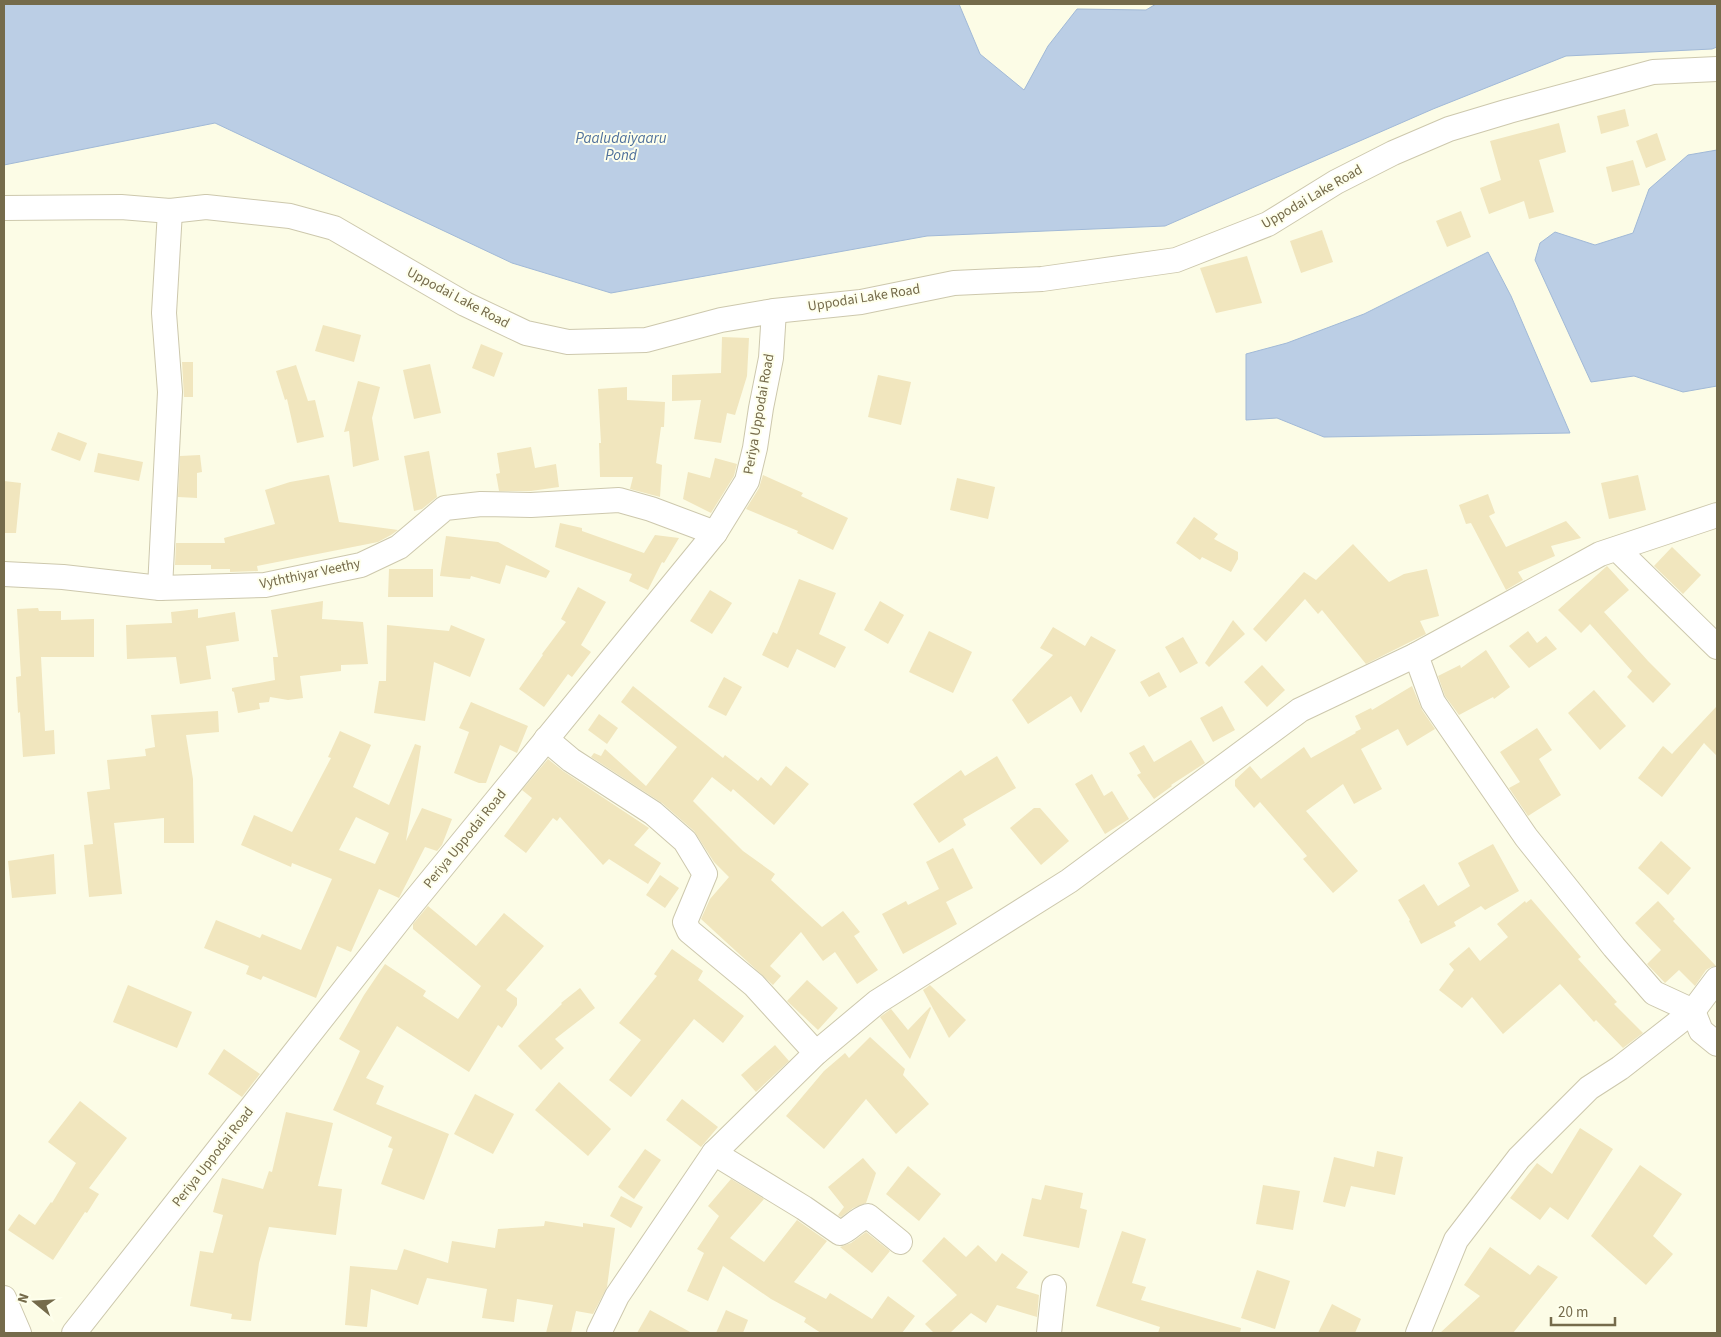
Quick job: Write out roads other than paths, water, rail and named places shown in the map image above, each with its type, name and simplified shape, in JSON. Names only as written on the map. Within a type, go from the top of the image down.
[{"type":"street","name":"Uppodai Lake Road","points":[[4,208],[121,207],[170,211],[206,207],[290,216],[334,228],[465,304],[526,333],[568,342],[646,340],[721,320],[774,311],[861,302],[954,283],[1042,279],[1176,260],[1268,224],[1336,182],[1393,153],[1449,129],[1517,108],[1653,72],[1717,69]]},
{"type":"street","points":[[160,588],[170,392],[164,313],[170,211]]},
{"type":"street","name":"Periya Uppodai Road","points":[[74,1333],[407,910],[715,533],[747,481],[755,448],[770,358],[774,311]]},
{"type":"street","name":"Vyththiyar Veethy","points":[[4,574],[63,577],[160,588],[265,585],[361,565],[399,547],[446,508],[481,504],[531,505],[619,500],[651,509],[715,533]]},
{"type":"street","points":[[598,1333],[617,1296],[714,1153],[816,1054],[877,1002],[1069,881],[1300,710],[1416,655],[1600,554],[1717,515]]},
{"type":"street","points":[[1617,549],[1717,647]]},
{"type":"street","points":[[1416,655],[1432,702],[1526,837],[1614,947],[1654,993],[1693,1011],[1701,1031],[1717,1044]]},
{"type":"street","points":[[546,739],[571,760],[653,813],[685,841],[705,874],[685,922],[689,931],[754,985],[816,1054]]},
{"type":"street","points":[[1418,1333],[1456,1240],[1520,1158],[1589,1088],[1620,1068],[1693,1011],[1717,980]]},
{"type":"street","points":[[714,1153],[804,1208],[840,1233],[846,1231],[858,1219],[868,1216],[900,1242]]},
{"type":"street","points":[[1049,1333],[1054,1287]]},
{"type":"street","points":[[4,1298],[19,1333]]},
{"type":"water","name":"Paaludaiyaaru Pond","points":[[4,4],[959,4],[980,54],[1024,90],[1048,46],[1077,9],[1146,10],[1156,4],[1717,4],[1717,47],[1712,49],[1566,56],[1433,109],[1165,226],[927,236],[611,293],[512,263],[215,123],[4,165]]},
{"type":"water","points":[[1717,150],[1717,386],[1683,392],[1634,376],[1591,382],[1535,260],[1540,243],[1555,232],[1595,245],[1633,233],[1649,189],[1688,155]]},
{"type":"water","points":[[1488,252],[1511,296],[1570,433],[1324,437],[1277,418],[1246,420],[1246,354],[1287,343],[1364,314]]}]
